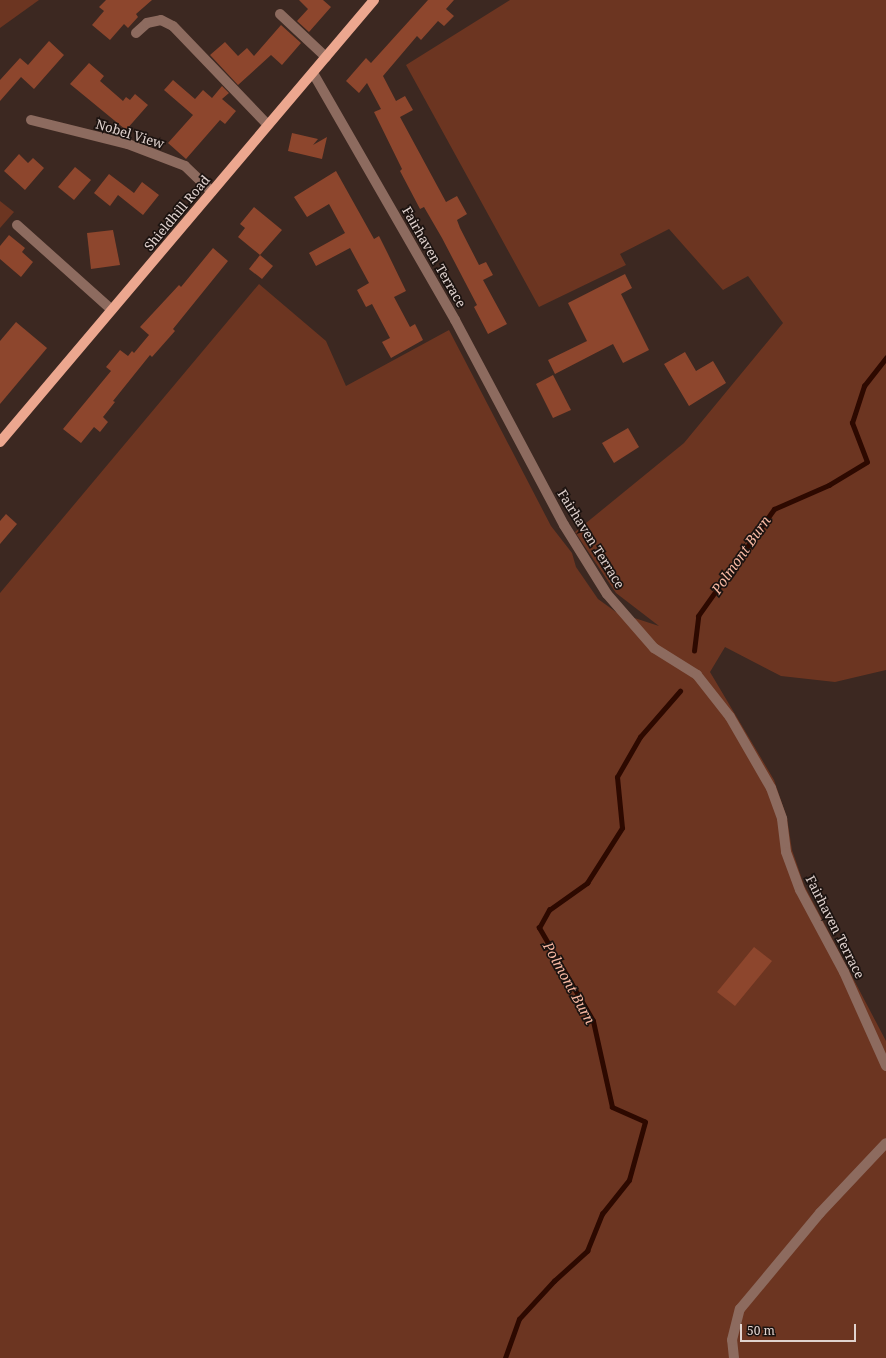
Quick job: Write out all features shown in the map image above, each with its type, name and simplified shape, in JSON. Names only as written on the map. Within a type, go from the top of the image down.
[{"type":"main road","name":"Shieldhill Road","points":[[0,442],[374,0]]},
{"type":"street","points":[[280,14],[326,57]]},
{"type":"street","points":[[136,33],[147,23],[161,20],[173,26],[268,125]]},
{"type":"street","name":"Fairhaven Terrace","points":[[313,73],[455,320],[564,525],[607,594],[654,648],[697,675],[730,717],[771,788],[782,819],[786,852],[800,890],[844,972],[886,1066]]},
{"type":"street","name":"Nobel View","points":[[31,120],[128,144],[185,166],[212,192]]},
{"type":"street","points":[[17,226],[112,310]]},
{"type":"street","points":[[734,1358],[732,1340],[740,1309],[790,1248],[886,1143]]},
{"type":"shaded area","points":[[0,0],[39,0],[0,28]]},
{"type":"shaded area","points":[[510,0],[886,0],[886,670],[835,682],[781,676],[725,647],[710,672],[774,780],[787,818],[792,850],[804,885],[886,1041],[886,1358],[0,1358],[0,593],[259,284],[326,341],[346,386],[449,330],[551,526],[572,553],[576,567],[598,599],[616,612],[659,626],[616,593],[575,532],[684,443],[783,323],[748,276],[723,290],[669,229],[620,254],[626,265],[539,307],[406,65]]},
{"type":"shaded area","points":[[0,201],[14,212],[0,228]]},
{"type":"building","points":[[106,0],[152,0],[136,14],[138,17],[128,28],[124,24],[110,40],[92,25],[104,11],[99,7]]},
{"type":"building","points":[[299,0],[323,0],[331,7],[309,32],[297,21],[308,9]]},
{"type":"building","points":[[428,0],[454,0],[446,9],[454,16],[444,26],[438,21],[421,40],[417,36],[383,76],[396,101],[405,96],[413,110],[400,117],[446,202],[457,196],[467,214],[457,220],[460,228],[479,265],[486,262],[493,275],[483,280],[507,324],[488,334],[474,307],[477,305],[442,238],[424,207],[420,209],[400,171],[402,169],[374,112],[381,109],[367,83],[359,93],[346,81],[366,58],[371,63]]},
{"type":"building","points":[[281,25],[301,43],[282,65],[271,55],[238,85],[210,55],[225,42],[238,56],[247,48],[254,56]]},
{"type":"building","points":[[49,41],[64,55],[34,89],[21,77],[0,101],[0,80],[20,58],[28,65]]},
{"type":"building","points":[[89,63],[104,76],[100,81],[123,101],[126,97],[130,100],[135,94],[148,105],[126,130],[70,84]]},
{"type":"building","points":[[173,80],[195,99],[203,90],[212,98],[222,86],[229,93],[222,99],[236,111],[225,124],[220,120],[186,159],[168,143],[193,115],[164,90]]},
{"type":"building","points":[[292,133],[318,139],[313,145],[327,137],[322,159],[288,151]]},
{"type":"building","points":[[19,154],[28,163],[33,158],[44,168],[25,190],[4,171]]},
{"type":"building","points":[[75,167],[91,180],[74,200],[58,187]]},
{"type":"building","points":[[336,171],[374,239],[379,236],[406,291],[394,297],[410,327],[415,324],[423,340],[391,358],[382,342],[390,338],[372,304],[366,307],[357,290],[369,283],[350,248],[316,266],[309,253],[345,233],[329,204],[307,217],[294,197]]},
{"type":"building","points":[[109,174],[134,193],[142,182],[159,195],[143,215],[118,195],[110,206],[94,193]]},
{"type":"building","points":[[254,207],[282,230],[260,255],[238,237],[245,228],[240,224]]},
{"type":"building","points":[[113,230],[120,265],[91,269],[87,233]]},
{"type":"building","points":[[9,235],[25,248],[22,252],[33,262],[21,277],[0,259],[0,246]]},
{"type":"building","points":[[213,248],[228,261],[173,329],[175,331],[152,357],[150,355],[113,401],[115,402],[103,417],[108,422],[100,432],[94,427],[81,443],[63,429],[111,371],[106,367],[120,350],[128,356],[132,351],[134,353],[149,335],[140,327],[179,285],[181,287]]},
{"type":"building","points":[[260,255],[273,266],[262,279],[249,269]]},
{"type":"building","points":[[625,274],[632,288],[621,294],[649,350],[623,363],[613,344],[555,374],[548,360],[587,341],[568,303]]},
{"type":"building","points":[[16,322],[47,348],[0,404],[0,341]]},
{"type":"building","points":[[685,352],[696,371],[713,361],[726,383],[689,406],[664,364]]},
{"type":"building","points":[[553,375],[571,410],[553,418],[536,384]]},
{"type":"building","points":[[628,428],[639,447],[614,463],[602,443]]},
{"type":"building","points":[[6,514],[17,524],[0,544],[0,521]]},
{"type":"building","points":[[754,947],[772,961],[735,1006],[717,992]]},
{"type":"waterway","name":"Polmont Burn","points":[[694,651],[698,616],[774,509],[829,485],[867,462],[852,423],[864,386],[886,358]]},
{"type":"waterway","name":"Polmont Burn","points":[[505,1358],[519,1319],[554,1281],[587,1251],[602,1214],[629,1180],[645,1122],[612,1107],[593,1021],[539,928],[549,910],[587,883],[622,828],[617,777],[640,737],[680,691]]}]
